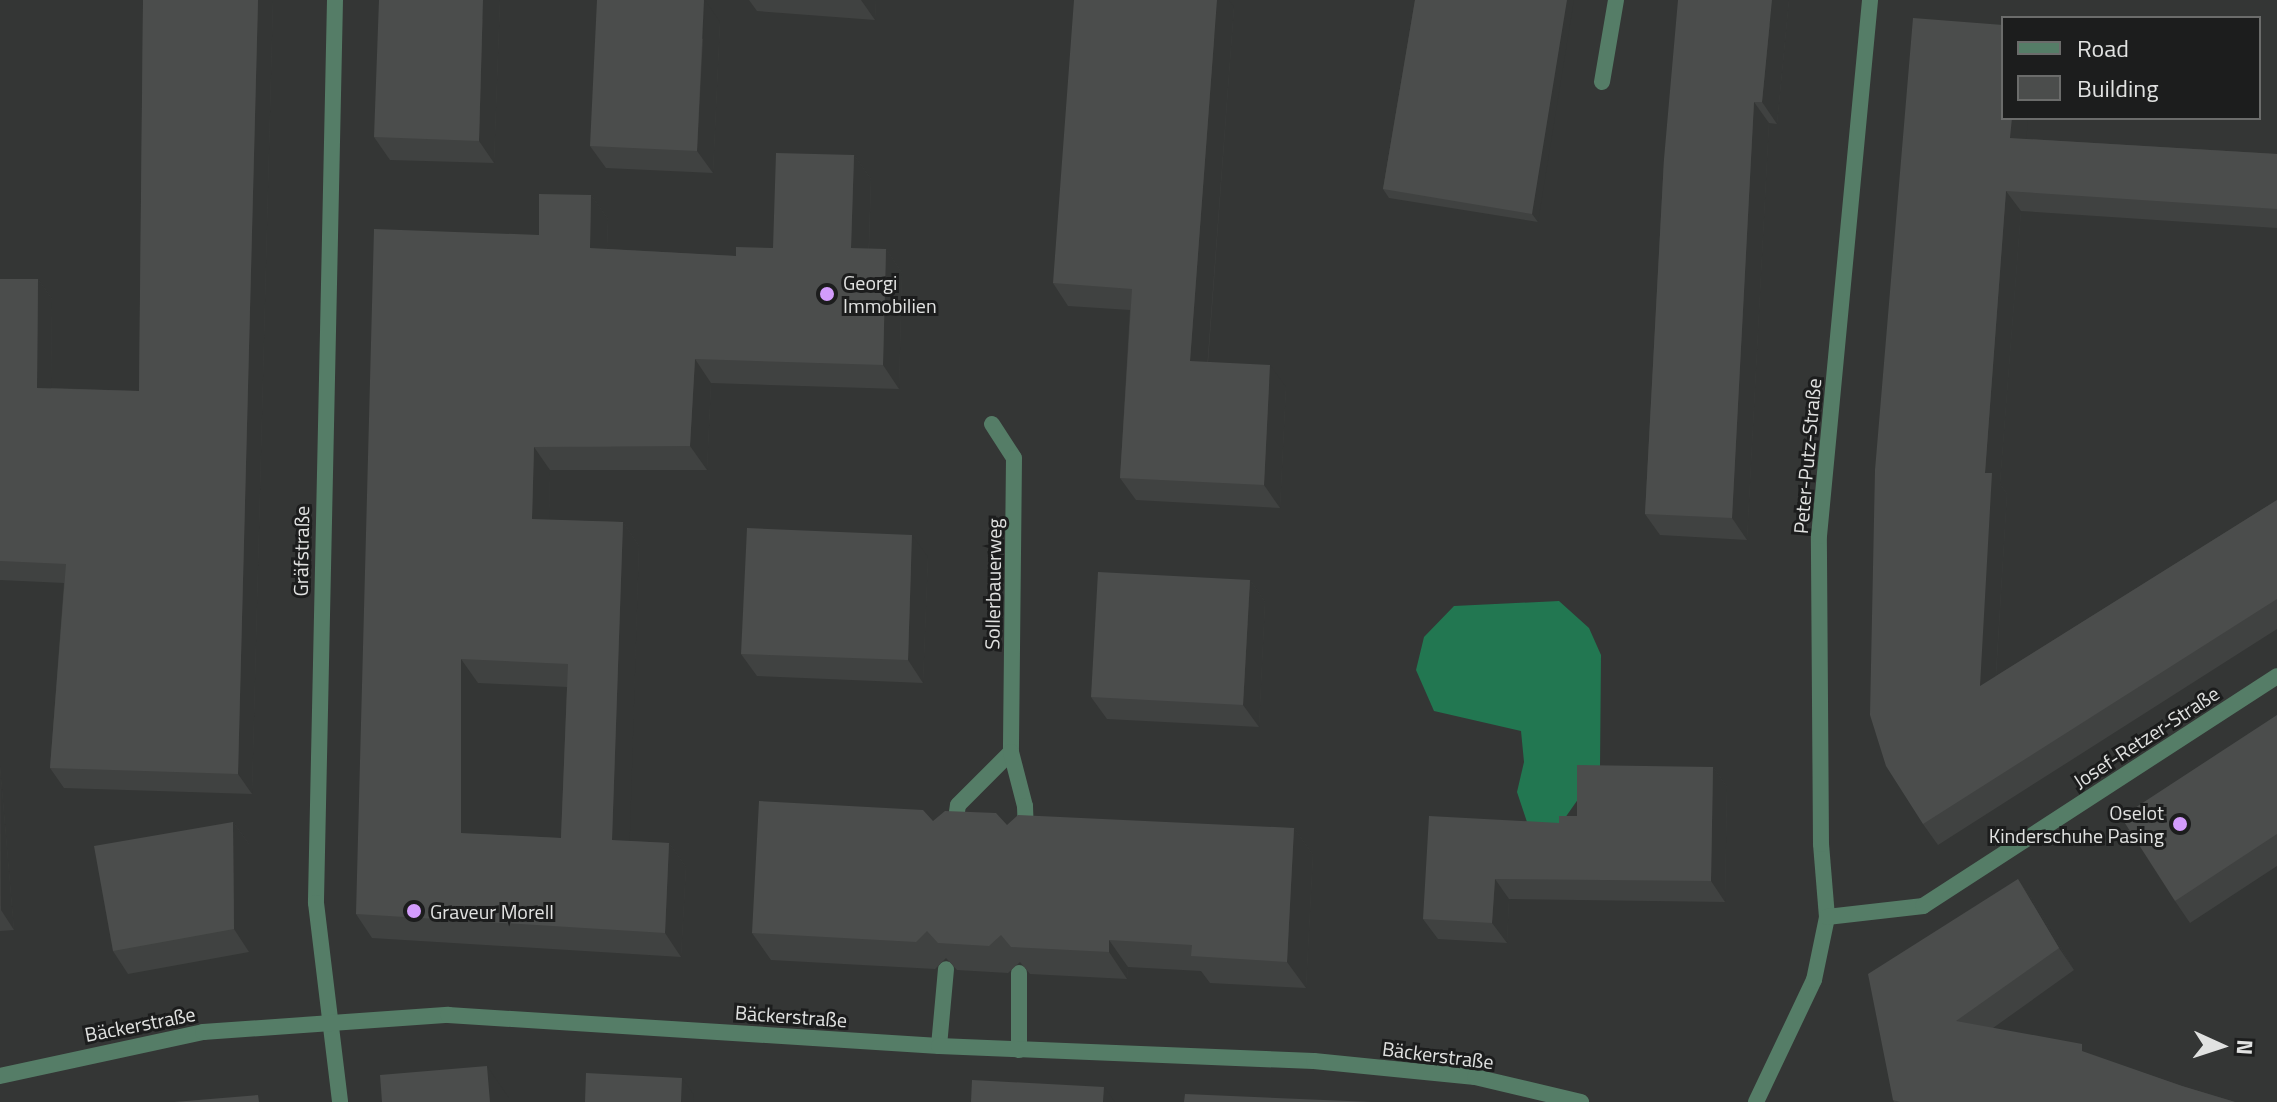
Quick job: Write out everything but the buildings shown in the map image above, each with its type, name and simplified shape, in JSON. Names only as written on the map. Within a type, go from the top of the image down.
[{"type":"street","name":"Gräfstraße","points":[[335,0],[316,903],[340,1102]]},
{"type":"street","points":[[1602,82],[1616,0]]},
{"type":"street","name":"Peter-Putz-Straße","points":[[1827,917],[1821,844],[1819,536],[1870,0]]},
{"type":"street","name":"Sollerbauerweg","points":[[992,424],[1014,458],[1011,752],[1025,806],[1026,841]]},
{"type":"street","name":"Josef-Retzer-Straße","points":[[1827,917],[1923,906],[2277,676]]},
{"type":"street","points":[[953,837],[958,805],[1011,752]]},
{"type":"street","points":[[1756,1102],[1814,980],[1827,917]]},
{"type":"street","points":[[939,1046],[946,969]]},
{"type":"street","points":[[1019,973],[1019,1050]]},
{"type":"street","name":"Bäckerstraße","points":[[0,1076],[203,1032],[448,1015],[939,1046],[1314,1061],[1475,1077],[1581,1102]]},
{"type":"green space","points":[[1559,601],[1589,628],[1601,655],[1600,768],[1553,835],[1530,831],[1517,792],[1524,762],[1521,731],[1434,711],[1416,670],[1424,637],[1454,606]]},
{"type":"place","name":"Georgi Immobilien","points":[[827,294]]},
{"type":"place","name":"Oselot Kinderschuhe Pasing","points":[[2180,824]]},
{"type":"place","name":"Graveur Morell","points":[[414,911]]}]
